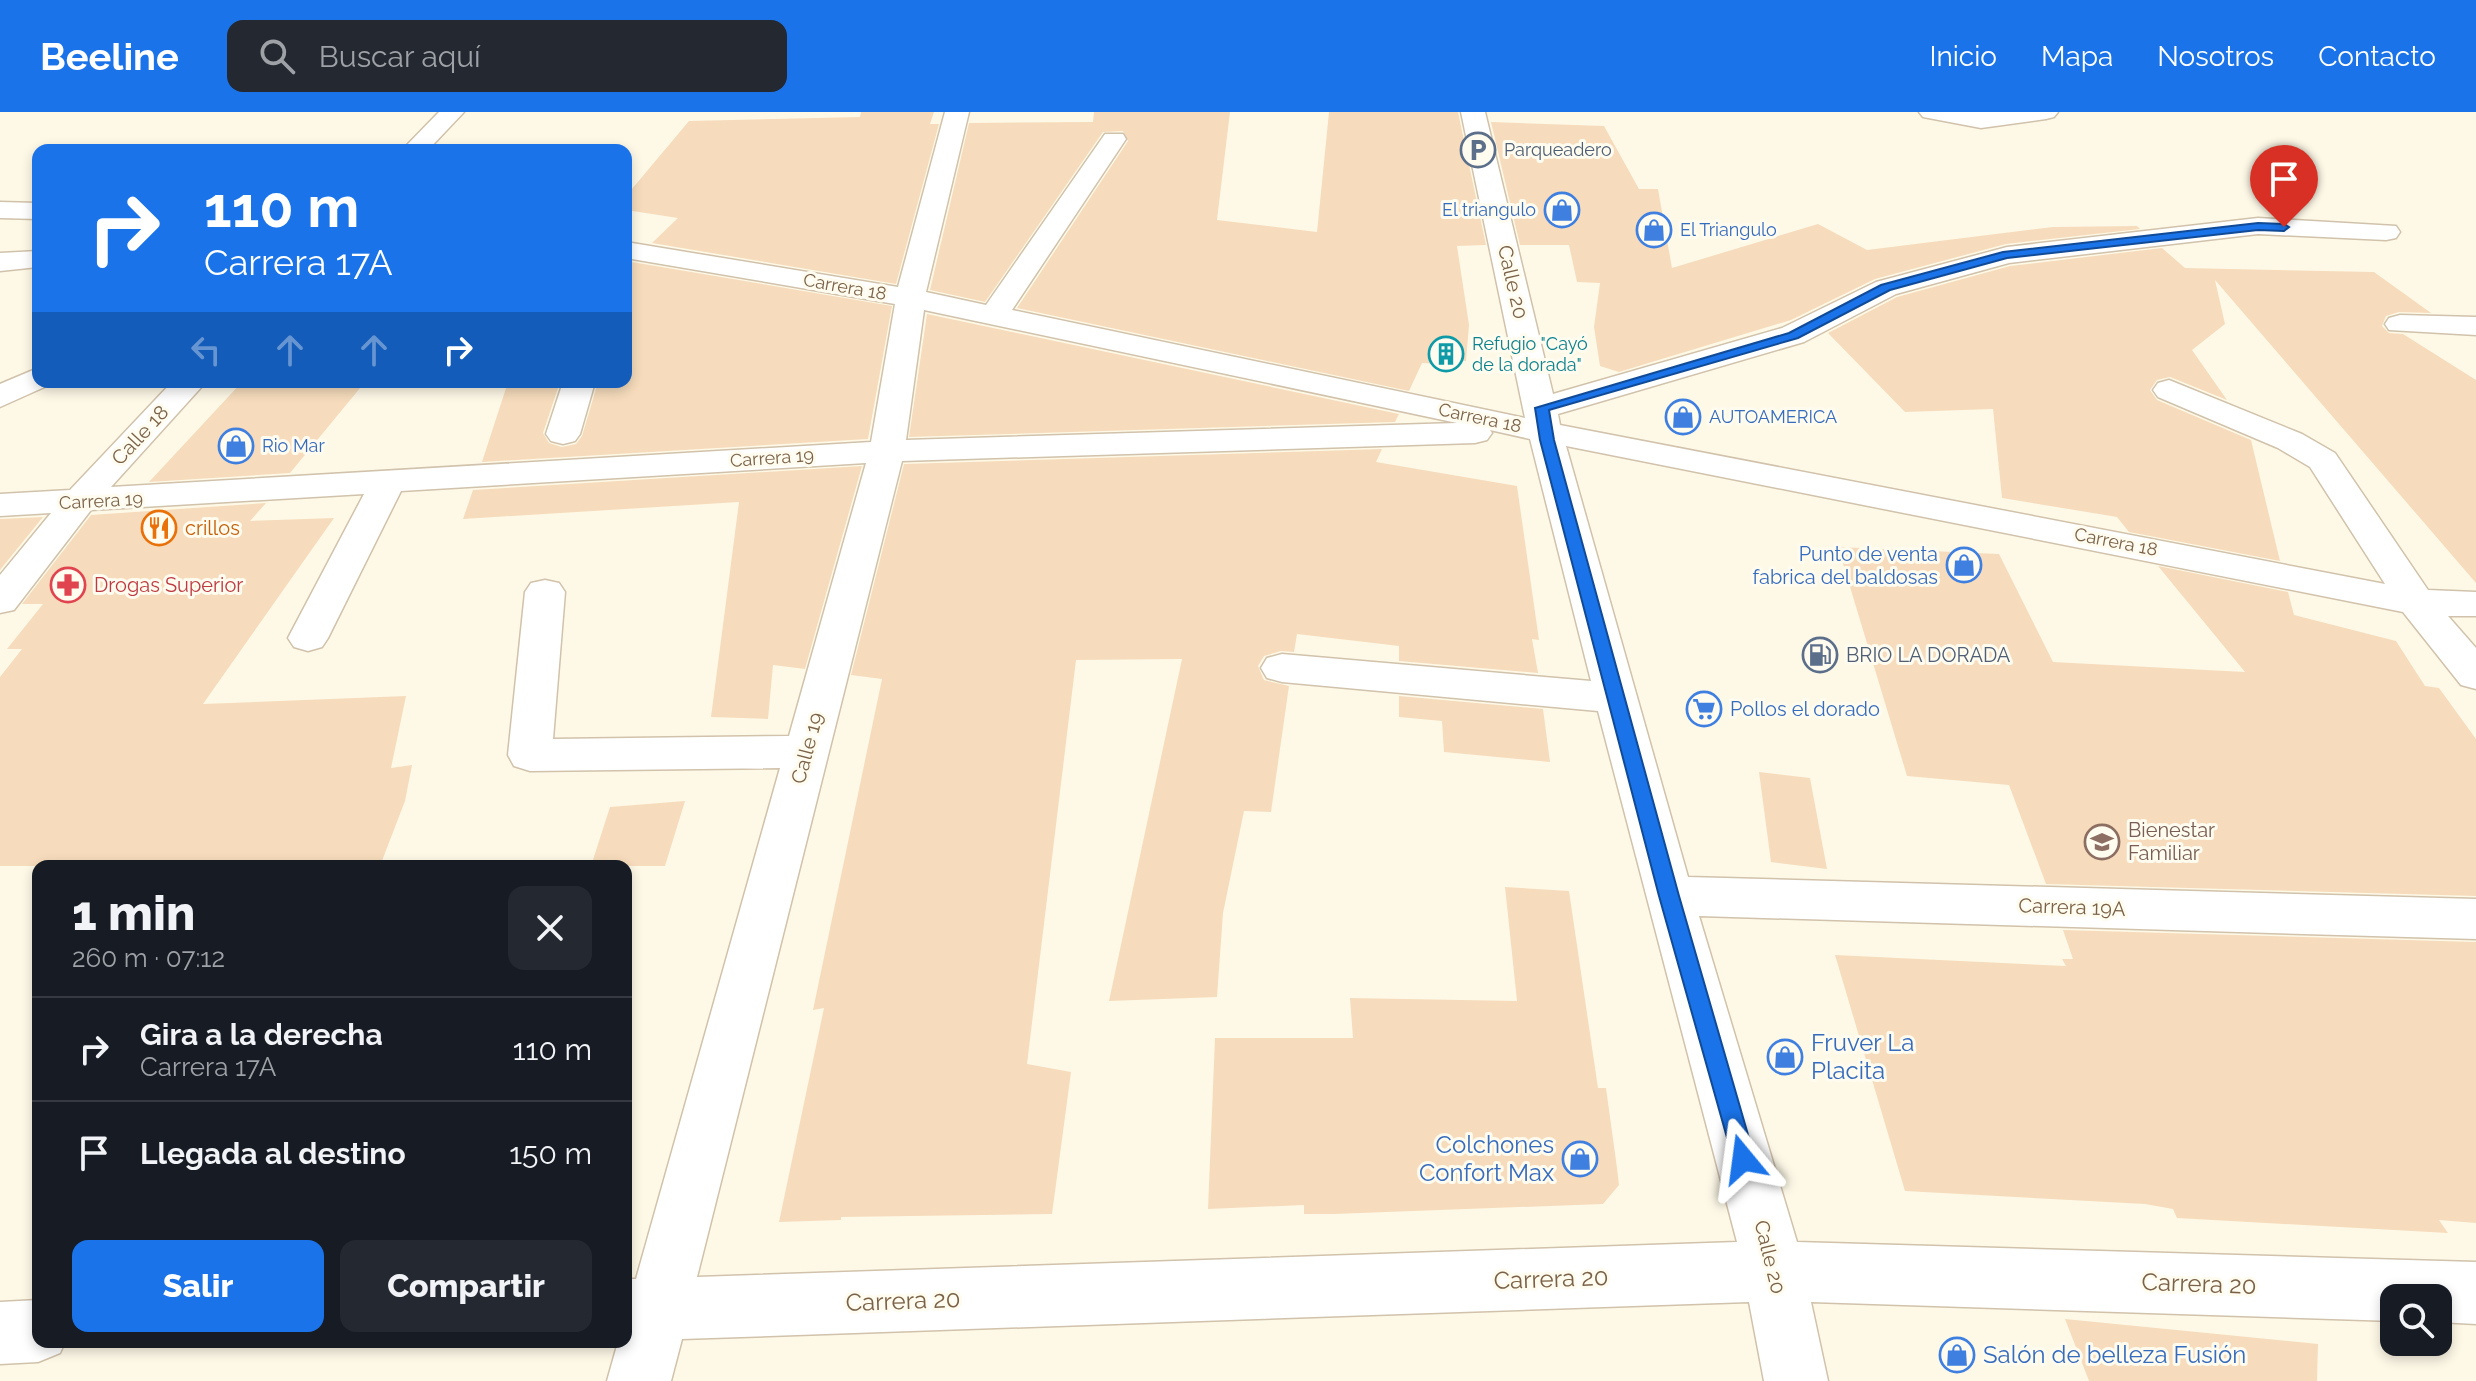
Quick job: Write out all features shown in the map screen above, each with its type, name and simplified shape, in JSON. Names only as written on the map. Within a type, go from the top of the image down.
[{"type":"street","points":[[420,144],[452,112]]},
{"type":"street","name":"Calle 19","points":[[639,1381],[643,1310],[806,752],[887,451],[911,298],[957,112]]},
{"type":"street","name":"Calle 20","points":[[1473,112],[1544,420],[1669,896],[1773,1271],[1796,1381]]},
{"type":"street","points":[[1931,112],[1981,121],[2046,112]]},
{"type":"street","points":[[994,315],[1114,139]]},
{"type":"street","points":[[0,210],[32,211]]},
{"type":"street","points":[[1544,420],[1793,335],[1886,288],[2007,255],[2258,226],[2386,232]]},
{"type":"street","name":"Carrera 18","points":[[632,251],[911,298],[1544,420],[2416,602],[2476,604]]},
{"type":"street","points":[[0,262],[32,259]]},
{"type":"street","points":[[2400,324],[2476,326]]},
{"type":"street","points":[[0,397],[32,381]]},
{"type":"street","name":"Calle 18","points":[[0,601],[78,502],[184,388]]},
{"type":"street","points":[[563,434],[577,388]]},
{"type":"street","points":[[2169,390],[2290,441],[2323,460],[2416,602],[2476,675]]},
{"type":"street","name":"Carrera 19","points":[[0,505],[887,451],[1544,420]]},
{"type":"street","points":[[308,638],[387,483]]},
{"type":"street","points":[[545,592],[530,755],[806,752]]},
{"type":"street","points":[[1282,668],[1618,698]]},
{"type":"street","name":"Carrera 19A","points":[[1669,896],[2476,919]]},
{"type":"street","name":"Carrera 20","points":[[643,1310],[1773,1271],[2476,1293]]},
{"type":"street","points":[[0,1333],[32,1331]]},
{"type":"building","points":[[861,112],[934,112],[930,124],[939,124],[896,284],[652,243],[678,218],[632,211],[632,189],[689,121],[860,117]]},
{"type":"building","points":[[1094,112],[1230,112],[1217,220],[1317,232],[1329,112],[1458,112],[1486,245],[1457,246],[1469,325],[1466,361],[1454,360],[1452,365],[1422,363],[1409,391],[1017,308],[1128,141],[1123,131],[1103,132],[985,302],[930,290],[969,123],[1093,122]]},
{"type":"building","points":[[1491,122],[1604,126],[1639,189],[1658,189],[1672,268],[1818,224],[1867,250],[2053,227],[2137,226],[2140,229],[2006,244],[1875,279],[1791,320],[1619,372],[1600,366],[1594,327],[1600,283],[1577,282],[1569,245],[1520,245]]},
{"type":"building","points":[[2162,248],[2185,268],[2374,272],[2431,313],[2399,312],[2386,316],[2382,326],[2389,333],[2403,334],[2476,380],[2476,583],[2215,280],[2225,324],[2192,350],[2227,400],[2170,377],[2157,380],[2150,390],[2157,400],[2251,440],[2280,561],[2129,532],[2117,517],[2002,498],[1993,409],[1905,412],[1828,333],[1897,297],[2010,266]]},
{"type":"building","points":[[632,262],[892,306],[868,439],[482,462],[506,388],[558,388],[543,433],[549,443],[562,447],[576,444],[582,436],[596,388],[632,388]]},
{"type":"building","points":[[927,314],[1399,414],[1395,422],[909,437]]},
{"type":"building","points":[[236,388],[360,388],[290,473],[149,482]]},
{"type":"building","points":[[1382,449],[1376,462],[1517,486],[1539,640],[1532,639],[1538,673],[1399,661],[1399,646],[1297,634],[1294,652],[1281,651],[1264,656],[1258,666],[1264,680],[1289,686],[1271,812],[1244,811],[1223,913],[1217,997],[1109,1001],[1182,659],[1076,660],[1027,1064],[1071,1072],[1052,1214],[841,1217],[841,1220],[779,1222],[824,1008],[813,1010],[882,679],[851,675],[904,464]]},
{"type":"building","points":[[862,466],[805,669],[773,665],[768,719],[711,717],[739,502],[463,519],[473,490]]},
{"type":"building","points":[[266,503],[250,521],[334,518],[203,704],[406,696],[391,768],[412,765],[405,801],[382,860],[32,860],[32,866],[0,866],[0,677],[22,649],[7,649],[43,604],[22,604],[91,515]]},
{"type":"building","points":[[43,517],[0,570],[0,519]]},
{"type":"building","points":[[1838,547],[1999,554],[2053,662],[2245,672],[2158,566],[2288,592],[2294,615],[2396,641],[2425,686],[2439,688],[2476,739],[2476,896],[2046,884],[2009,785],[1907,776]]},
{"type":"building","points":[[1399,696],[1543,709],[1550,762],[1444,752],[1442,721],[1399,717]]},
{"type":"building","points":[[1759,772],[1810,778],[1827,869],[1771,862]]},
{"type":"building","points":[[685,801],[665,866],[632,866],[632,860],[593,860],[610,807]]},
{"type":"building","points":[[1505,887],[1569,891],[1598,1088],[1606,1088],[1619,1185],[1603,1204],[1334,1214],[1304,1214],[1304,1205],[1208,1209],[1215,1038],[1353,1038],[1350,998],[1517,1001]]},
{"type":"building","points":[[2063,930],[2476,942],[2476,1223],[2439,1220],[2448,1233],[2177,1218],[2173,1209],[2145,1204],[1905,1191],[1835,955],[2066,966],[2062,959],[2073,959]]},
{"type":"building","points":[[2065,1319],[2318,1344],[2317,1381],[2089,1381]]},
{"type":"place","name":"Parqueadero","points":[[1478,150]]},
{"type":"place","name":"El triangulo","points":[[1562,210]]},
{"type":"place","name":"El Triangulo","points":[[1654,230]]},
{"type":"place","name":"Refugio \"Cayó de la dorada\"","points":[[1446,354]]},
{"type":"place","name":"AUTOAMERICA","points":[[1683,417]]},
{"type":"place","name":"Rio Mar","points":[[236,446]]},
{"type":"place","name":"crillos","points":[[159,528]]},
{"type":"place","name":"Punto de venta fabrica del baldosas","points":[[1964,565]]},
{"type":"place","name":"Drogas Superior","points":[[68,585]]},
{"type":"place","name":"BRIO LA DORADA","points":[[1820,655]]},
{"type":"place","name":"Pollos el dorado","points":[[1704,709]]},
{"type":"place","name":"Bienestar Familiar","points":[[2102,842]]},
{"type":"place","name":"Fruver La Placita","points":[[1785,1057]]},
{"type":"place","name":"Colchones Confort Max","points":[[1580,1159]]},
{"type":"place","name":"Salón de belleza Fusión","points":[[1957,1355]]},
{"type":"route","points":[[1743,1159],[1669,896],[1547,440],[1542,408],[1594,390],[1793,335],[1886,288],[2007,255],[2258,226],[2284,227]]}]
